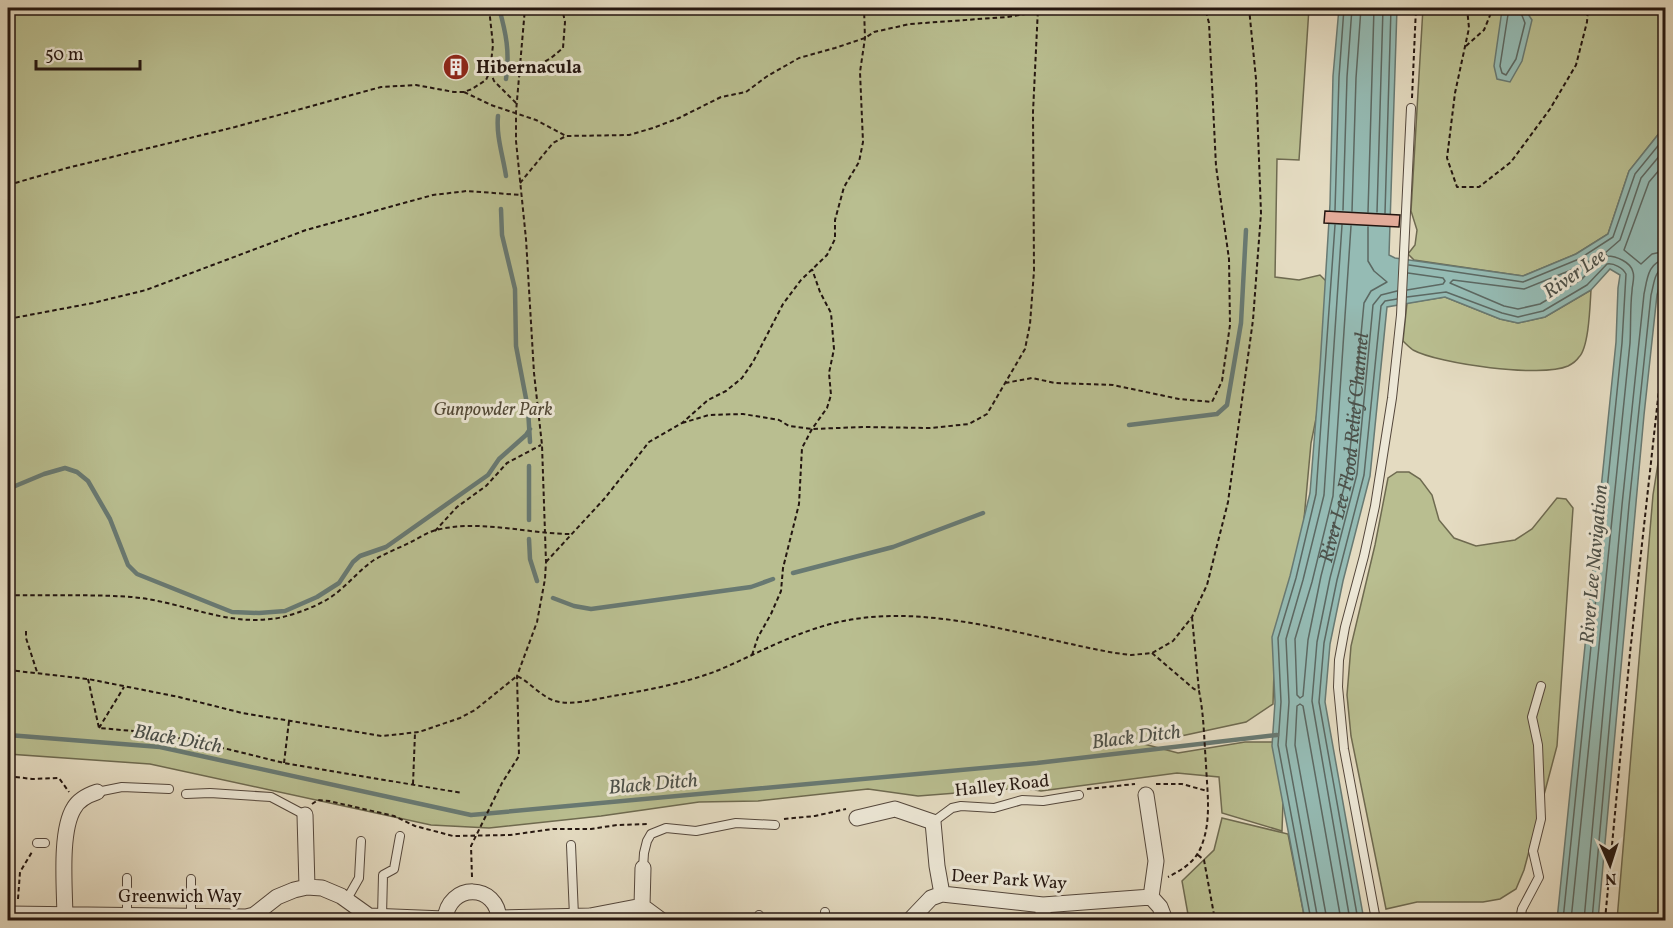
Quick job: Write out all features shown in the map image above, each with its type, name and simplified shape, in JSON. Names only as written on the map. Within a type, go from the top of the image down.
[{"type":"street","points":[[1147,788],[1155,850],[1151,897],[1160,907],[1165,921]]},
{"type":"street","points":[[65,918],[61,843],[75,805],[86,796],[97,792]]},
{"type":"street","points":[[852,814],[896,808],[933,822],[942,894]]},
{"type":"street","points":[[305,810],[307,886],[322,888],[347,899],[373,918],[445,920],[446,909],[452,900],[461,893],[471,891],[482,893],[491,899],[497,908],[499,919],[574,916],[590,918],[642,906]]},
{"type":"street","points":[[642,906],[643,868]]},
{"type":"street","name":"Greenwich Way","points":[[13,914],[65,918],[256,918],[277,897],[307,886]]},
{"type":"street","name":"Deer Park Way","points":[[910,921],[931,898],[942,894],[1043,913],[1151,897]]},
{"type":"street","points":[[642,906],[661,921]]},
{"type":"lane","points":[[1376,921],[1343,739],[1338,687],[1339,660],[1375,506],[1392,398],[1401,315],[1412,108]]},
{"type":"lane","points":[[1520,921],[1522,909],[1539,877],[1533,851],[1541,819],[1538,745],[1532,717],[1540,686]]},
{"type":"lane","points":[[97,792],[122,787],[169,789]]},
{"type":"lane","points":[[186,794],[210,793],[271,797],[305,810]]},
{"type":"lane","name":"Halley Road","points":[[933,822],[952,808],[961,806],[994,808],[1022,800],[1043,801],[1080,793]]},
{"type":"lane","points":[[643,868],[644,853],[651,834],[666,828],[696,831],[736,823],[778,822]]},
{"type":"lane","points":[[373,918],[383,875],[394,869],[400,836]]},
{"type":"lane","points":[[347,899],[359,878],[361,841]]},
{"type":"lane","points":[[571,845],[574,916]]},
{"type":"lane","points":[[127,878],[127,918]]},
{"type":"lane","points":[[191,879],[191,919]]},
{"type":"path","points":[[464,92],[486,80],[490,71],[493,45],[489,8]]},
{"type":"path","points":[[472,880],[471,846],[502,783],[519,756],[517,676],[537,622],[546,562],[542,445],[534,373],[526,239],[516,141],[516,112],[525,8]]},
{"type":"path","points":[[519,76],[551,58],[563,48],[565,22],[562,8]]},
{"type":"path","points":[[546,562],[577,531],[649,442],[682,423],[708,400],[726,391],[742,378],[753,362],[783,304],[801,279],[827,255],[835,239],[835,220],[844,187],[860,162],[864,125],[860,72],[865,38],[864,8]]},
{"type":"path","points":[[682,423],[709,415],[743,414],[779,420],[789,426],[812,429],[930,428],[969,424],[987,414],[1025,349],[1030,324],[1034,272],[1033,112],[1038,8]]},
{"type":"path","points":[[8,185],[381,87],[416,85],[464,92],[490,105],[516,112],[566,136],[628,135],[679,118],[721,97],[746,92],[766,77],[799,58],[865,38],[874,32],[910,24],[1007,17],[1050,8]]},
{"type":"path","points":[[1005,383],[1032,378],[1055,383],[1113,385],[1179,399],[1212,402],[1222,381],[1230,325],[1229,259],[1216,166],[1209,35],[1205,8]]},
{"type":"path","points":[[517,676],[528,681],[553,700],[578,702],[682,681],[717,670],[821,627],[856,618],[886,616],[943,618],[1131,655],[1152,653],[1173,641],[1202,600],[1228,502],[1255,298],[1261,213],[1256,79],[1249,8]]},
{"type":"path","points":[[1412,108],[1416,8]]},
{"type":"path","points":[[1467,8],[1469,28],[1455,93],[1447,158],[1457,187],[1479,187],[1511,162],[1550,109],[1576,65],[1587,22],[1588,8]]},
{"type":"path","points":[[1465,46],[1484,30],[1493,8]]},
{"type":"path","points":[[490,71],[494,81],[517,103]]},
{"type":"path","points":[[520,183],[553,143],[566,136]]},
{"type":"path","points":[[8,319],[93,303],[146,290],[306,230],[434,195],[467,191],[521,195]]},
{"type":"path","points":[[752,655],[758,637],[781,591],[783,568],[800,504],[802,448],[827,408],[831,395],[829,373],[834,349],[831,313],[812,269]]},
{"type":"path","points":[[1605,921],[1630,653],[1665,343],[1665,317]]},
{"type":"path","points":[[435,531],[457,507],[486,486],[507,463],[542,445]]},
{"type":"path","points":[[8,595],[132,597],[222,618],[257,620],[283,617],[314,606],[339,591],[375,560],[435,531],[454,528],[510,528],[546,534],[572,534]]},
{"type":"path","points":[[1154,877],[1166,878],[1188,866],[1197,854],[1205,834],[1207,791],[1205,736],[1192,617]]},
{"type":"path","points":[[26,632],[37,672]]},
{"type":"path","points":[[1152,653],[1199,691]]},
{"type":"path","points":[[8,670],[88,679],[242,712],[382,736],[415,733],[440,727],[475,710],[517,676]]},
{"type":"path","points":[[88,679],[99,728]]},
{"type":"path","points":[[99,728],[124,686]]},
{"type":"path","points":[[284,763],[289,720]]},
{"type":"path","points":[[99,728],[144,732],[195,741],[284,763],[462,793]]},
{"type":"path","points":[[413,784],[415,733]]},
{"type":"path","points":[[8,777],[59,778],[65,784],[75,805]]},
{"type":"path","points":[[1080,793],[1095,787],[1147,788],[1182,784],[1207,791]]},
{"type":"path","points":[[305,810],[318,800],[329,801],[394,816],[415,826],[453,836],[510,835],[553,829],[591,829],[648,824]]},
{"type":"path","points":[[778,822],[815,816],[852,814]]},
{"type":"path","points":[[13,914],[20,872],[41,843]]},
{"type":"path","points":[[1197,854],[1204,860],[1215,921]]},
{"type":"green space","name":"Gunpowder Park","points":[[8,8],[1309,8],[1299,160],[1277,159],[1275,277],[1299,280],[1320,275],[1333,288],[1319,404],[1311,443],[1302,541],[1275,638],[1273,704],[1246,722],[1144,744],[1178,753],[1245,742],[1281,742],[1284,773],[1282,831],[1222,813],[1219,777],[1177,773],[1041,791],[1022,788],[918,796],[868,789],[758,801],[699,802],[601,816],[489,828],[431,825],[150,764],[8,754]]},
{"type":"green space","points":[[1423,8],[1665,8],[1665,126],[1629,171],[1608,234],[1576,254],[1523,276],[1414,260],[1408,254],[1415,245],[1417,230],[1411,211]]},
{"type":"green space","points":[[1591,290],[1585,344],[1578,358],[1568,366],[1536,371],[1490,368],[1426,355],[1413,350],[1403,341],[1407,303],[1445,297],[1500,319],[1518,323],[1545,317]]},
{"type":"green space","points":[[1665,419],[1665,920],[1617,920],[1653,495]]},
{"type":"green space","points":[[1397,472],[1409,472],[1420,479],[1432,495],[1439,520],[1454,538],[1476,546],[1515,540],[1532,529],[1557,498],[1566,499],[1573,508],[1557,746],[1524,870],[1516,889],[1500,899],[1483,902],[1417,902],[1386,909],[1351,736],[1347,695],[1351,646],[1388,478]]},
{"type":"green space","points":[[1222,818],[1288,834],[1305,920],[1189,920],[1182,881],[1214,850]]},
{"type":"water","points":[[1339,8],[1397,8],[1389,255],[1395,258],[1523,276],[1576,254],[1608,234],[1629,171],[1665,126],[1665,265],[1657,295],[1644,415],[1598,920],[1557,920],[1616,342],[1620,275],[1610,269],[1591,290],[1545,317],[1518,323],[1500,319],[1445,297],[1387,307],[1370,476],[1343,581],[1330,644],[1325,702],[1364,920],[1305,920],[1272,746],[1275,702],[1272,637],[1290,576],[1310,493],[1330,204],[1333,76]]},
{"type":"water","points":[[1524,8],[1532,20],[1522,61],[1510,82],[1497,79],[1494,66],[1502,10]]},
{"type":"building","name":"Hibernacula","points":[[450,61],[462,61],[462,74],[450,73]]},
{"type":"building","points":[[1325,211],[1400,215],[1399,227],[1324,223]]},
{"type":"waterway","points":[[499,8],[507,43],[506,79]]},
{"type":"waterway","points":[[498,116],[499,138],[506,176]]},
{"type":"waterway","points":[[501,209],[502,235],[515,289],[516,346],[528,409],[530,442]]},
{"type":"waterway","points":[[1129,425],[1217,414],[1227,405],[1241,323],[1246,230]]},
{"type":"waterway","points":[[8,489],[65,468],[77,472],[88,481],[110,519],[128,565],[137,574],[232,612],[285,611],[317,597],[339,583],[353,562],[360,556],[386,547],[488,475],[499,459],[530,429]]},
{"type":"waterway","points":[[529,466],[529,520]]},
{"type":"waterway","points":[[793,573],[893,547],[983,513]]},
{"type":"waterway","points":[[529,539],[530,559],[537,581]]},
{"type":"waterway","points":[[553,598],[574,606],[591,609],[751,587],[773,579]]},
{"type":"waterway","name":"Black Ditch","points":[[8,735],[160,747],[471,815],[1037,763],[1277,735]]},
{"type":"place","name":"Hibernacula","points":[[456,67]]},
{"type":"water label","name":"River Lee","points":[[1574,273]]},
{"type":"water label","name":"River Lee Flood Relief Channel","points":[[1338,448]]},
{"type":"water label","name":"River Lee Navigation","points":[[1593,564]]}]
